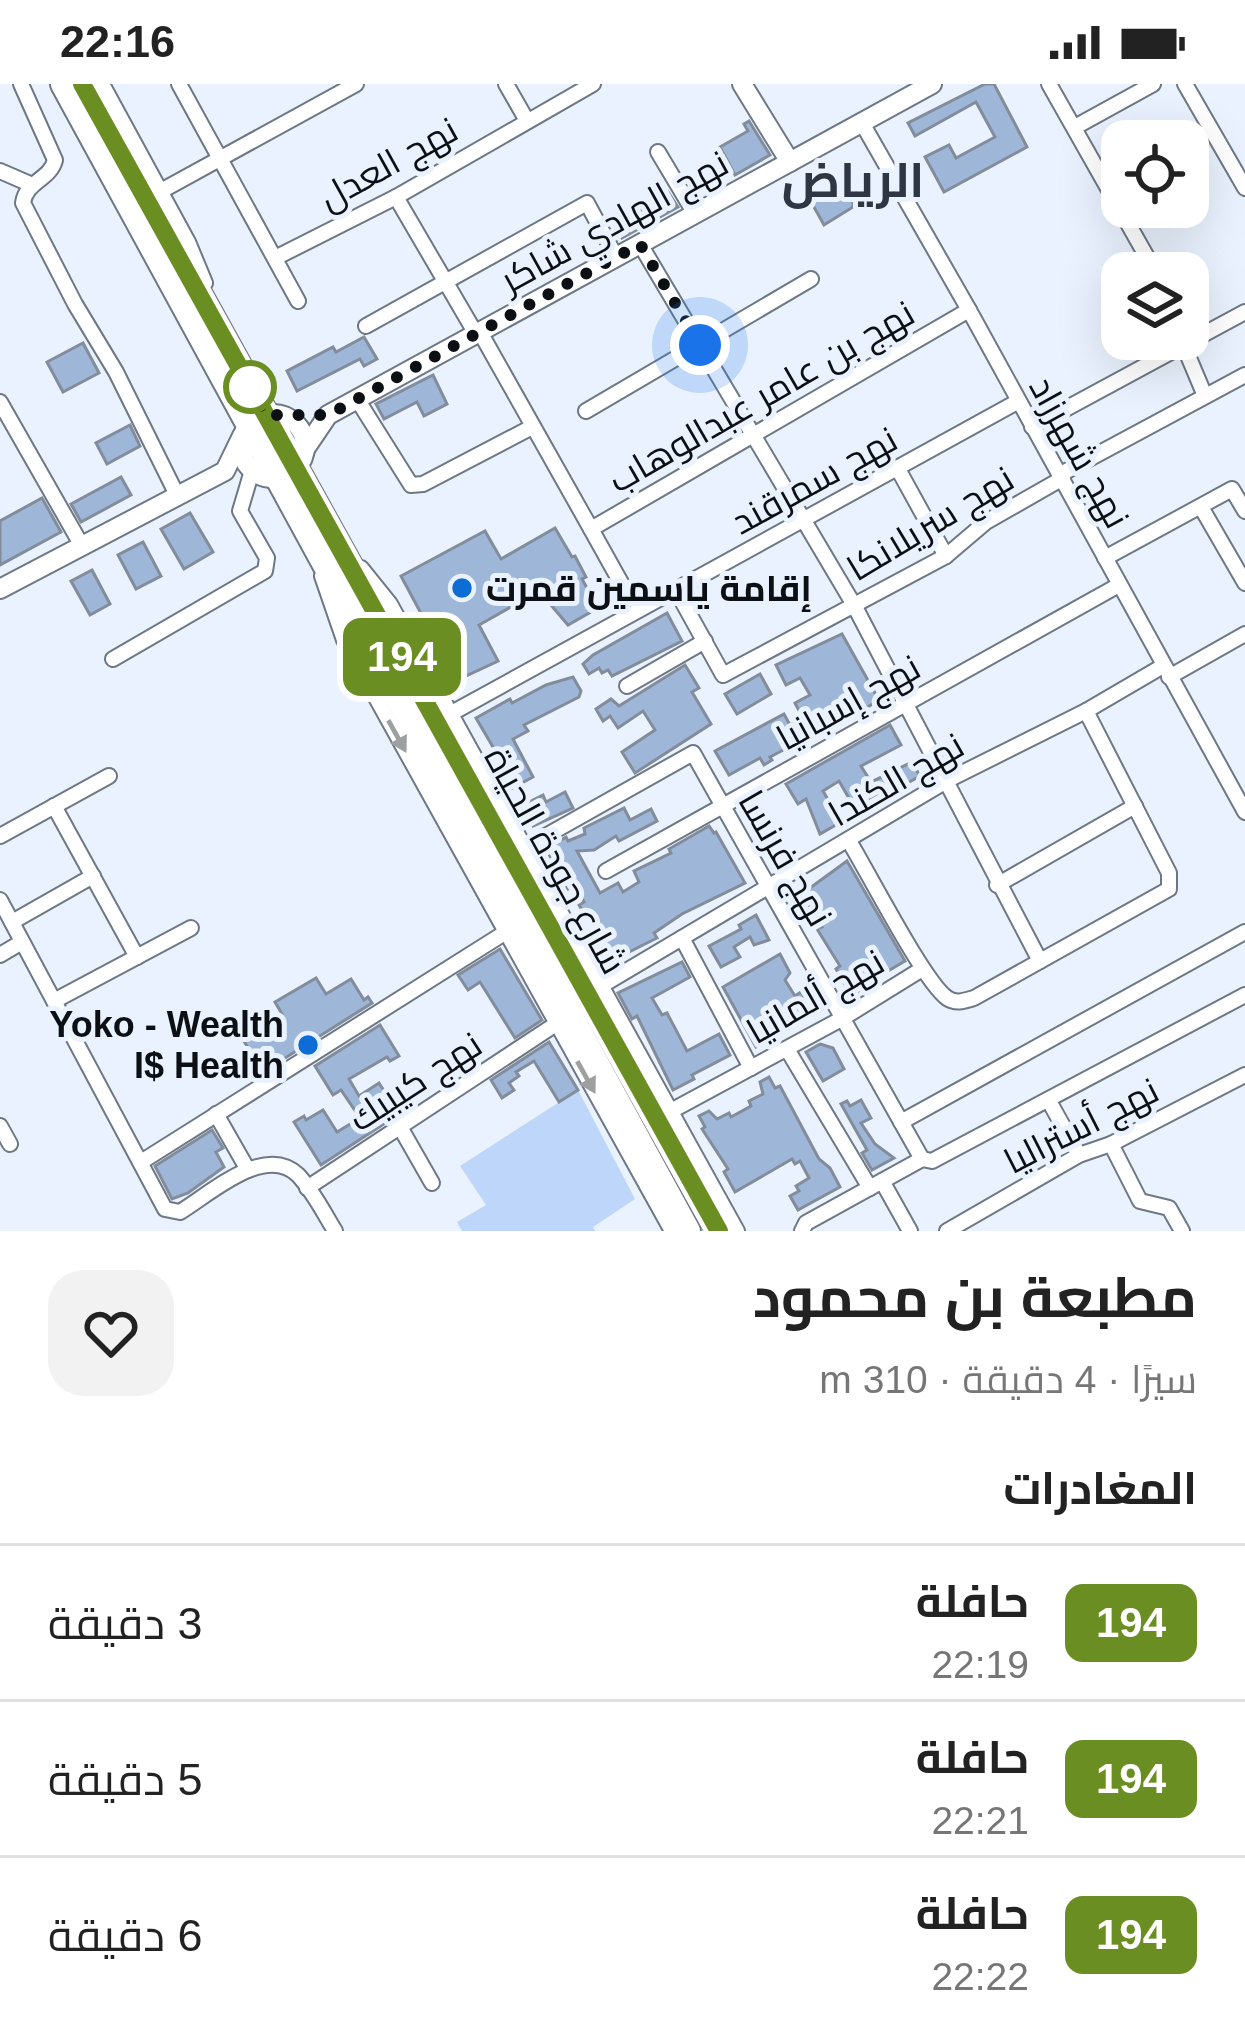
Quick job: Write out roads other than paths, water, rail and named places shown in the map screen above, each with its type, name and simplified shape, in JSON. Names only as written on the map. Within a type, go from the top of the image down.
[{"type":"highway","name":"شارع جودة الحياة","points":[[63,84],[260,424]]},
{"type":"highway","name":"شارع جودة الحياة","points":[[82,84],[226,345],[278,470],[329,550],[719,1231]]},
{"type":"highway","name":"شارع جودة الحياة","points":[[329,550],[688,1231]]},
{"type":"street","points":[[21,84],[56,160],[53,169],[30,184],[22,203],[116,372],[177,495]]},
{"type":"street","points":[[102,84],[199,266],[226,345]]},
{"type":"street","points":[[179,84],[298,301]]},
{"type":"street","points":[[161,191],[356,84]]},
{"type":"street","points":[[506,84],[526,119]]},
{"type":"street","name":"نهج العدل","points":[[275,258],[396,197],[593,84]]},
{"type":"street","points":[[742,84],[790,162]]},
{"type":"street","points":[[1049,84],[1144,252]]},
{"type":"street","points":[[1075,127],[1154,84]]},
{"type":"street","points":[[1185,84],[1245,188]]},
{"type":"street","name":"نهج الهادي شاكر","points":[[328,415],[926,86]]},
{"type":"street","name":"نهج شهرزاد","points":[[862,123],[1245,812]]},
{"type":"street","points":[[1228,155],[1245,146]]},
{"type":"street","points":[[658,152],[695,214]]},
{"type":"street","points":[[0,171],[30,184]]},
{"type":"street","name":"نهج بن عامر عبدالوهاب","points":[[396,197],[591,529],[969,310]]},
{"type":"street","points":[[365,326],[587,203],[616,257]]},
{"type":"street","points":[[640,244],[854,605],[1040,962]]},
{"type":"street","points":[[586,412],[811,279]]},
{"type":"street","points":[[1209,329],[1245,312]]},
{"type":"street","points":[[1032,427],[1150,360]]},
{"type":"street","points":[[1190,360],[1205,396]]},
{"type":"street","name":"نهج سريلانكا","points":[[676,590],[723,675],[946,556],[986,522],[1245,375]]},
{"type":"street","points":[[357,399],[411,485],[423,484],[532,427]]},
{"type":"street","points":[[0,402],[82,546]]},
{"type":"street","name":"نهج سمرقند","points":[[450,714],[1017,402]]},
{"type":"street","points":[[225,471],[260,424],[328,415]]},
{"type":"street","points":[[112,659],[265,571],[267,558],[239,512],[328,415]]},
{"type":"street","points":[[260,424],[244,461],[278,470]]},
{"type":"street","points":[[898,469],[946,556]]},
{"type":"street","points":[[0,589],[225,471],[278,470]]},
{"type":"street","points":[[1105,558],[1232,489],[1245,511]]},
{"type":"street","points":[[1201,507],[1245,583]]},
{"type":"street","points":[[591,529],[625,590]]},
{"type":"street","points":[[329,550],[379,588],[737,1231]]},
{"type":"street","points":[[329,550],[329,602],[344,640],[671,1230]]},
{"type":"street","name":"نهج إسبانيا","points":[[606,871],[1119,585]]},
{"type":"street","name":"نهج الكندا","points":[[601,986],[948,780],[1245,634]]},
{"type":"street","points":[[627,686],[705,641]]},
{"type":"street","points":[[922,969],[944,996],[964,1002],[1169,889],[1169,873],[1086,711]]},
{"type":"street","name":"نهج فرنسا","points":[[526,847],[693,753],[922,1159]]},
{"type":"street","points":[[0,836],[109,776]]},
{"type":"street","points":[[54,806],[137,956]]},
{"type":"street","points":[[997,885],[1135,806]]},
{"type":"street","name":"نهج ألمانيا","points":[[671,1111],[922,969],[849,841]]},
{"type":"street","points":[[12,922],[93,876]]},
{"type":"street","points":[[0,900],[165,1209],[180,1212],[248,1171],[277,1163],[293,1171],[335,1231]]},
{"type":"street","points":[[54,1001],[191,928]]},
{"type":"street","points":[[141,1162],[506,932]]},
{"type":"street","points":[[901,1122],[1245,932]]},
{"type":"street","points":[[682,938],[751,1068]]},
{"type":"street","points":[[0,955],[22,942]]},
{"type":"street","points":[[802,1231],[806,1222],[922,1159],[932,1161],[1245,995]]},
{"type":"street","name":"نهج كيبيك","points":[[307,1188],[556,1024]]},
{"type":"street","points":[[787,1049],[910,1231]]},
{"type":"street","name":"نهج أستراليا","points":[[946,1231],[1079,1155],[1111,1144],[1245,1076]]},
{"type":"street","points":[[1049,1100],[1079,1155]]},
{"type":"street","points":[[216,1114],[248,1171]]},
{"type":"street","points":[[0,1126],[10,1144]]},
{"type":"street","points":[[400,1127],[432,1183]]},
{"type":"street","points":[[1111,1144],[1140,1201],[1168,1208],[1182,1231]]},
{"type":"lane","points":[[400,1091],[414,1117]]},
{"type":"place","name":"إقامة ياسمين قمرت","points":[[462,588]]},
{"type":"place","name":"Yoko - Wealth I$ Health","points":[[308,1045]]},
{"type":"district","name":"الرياض","points":[[853,180]]}]
